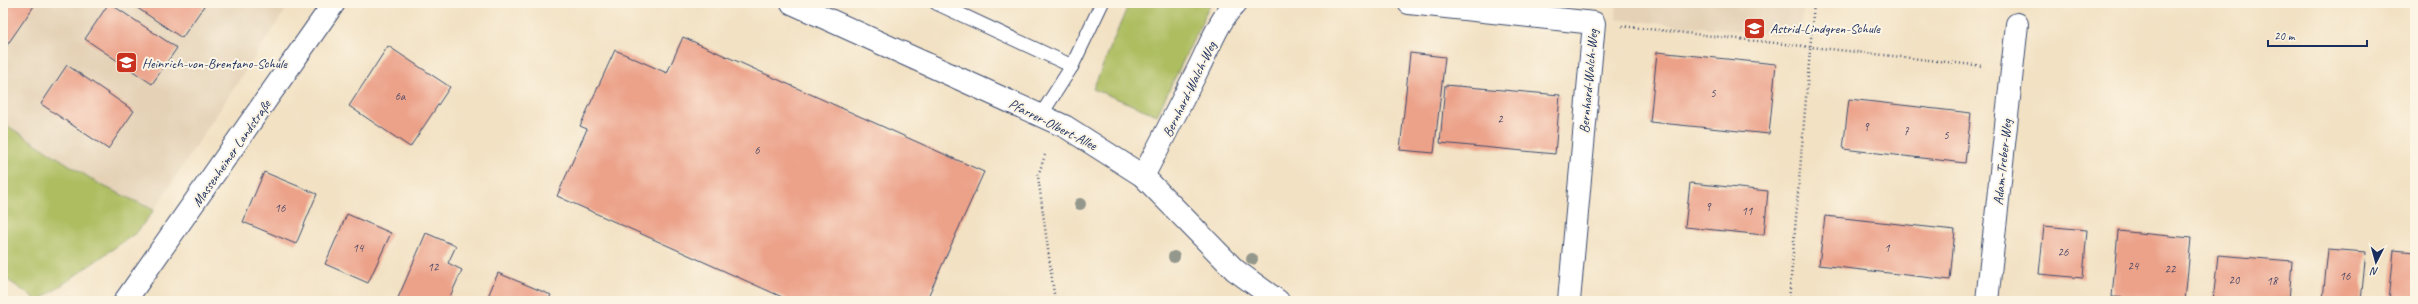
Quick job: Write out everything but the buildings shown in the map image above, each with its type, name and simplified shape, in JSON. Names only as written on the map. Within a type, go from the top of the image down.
[{"type":"street","name":"Massenheimer Landstraße","points":[[125,301],[334,3]]},
{"type":"street","name":"Bernhard-Walch-Weg","points":[[1143,176],[1162,142],[1212,42],[1231,8],[1236,3]]},
{"type":"street","name":"Bernhard-Walch-Weg","points":[[1409,3],[1594,23],[1569,301]]},
{"type":"street","name":"Pfarrer-Olbert-Allee","points":[[802,5],[1041,115],[1090,141],[1143,176],[1235,270],[1278,301]]},
{"type":"street","name":"Adam-Treber-Weg","points":[[1987,301],[2017,24]]},
{"type":"lane","points":[[936,3],[1072,66]]},
{"type":"lane","points":[[1041,115],[1072,66],[1102,3]]},
{"type":"path","points":[[1788,301],[1814,3]]},
{"type":"path","points":[[1594,23],[2012,70]]},
{"type":"path","points":[[1045,155],[1038,176],[1055,301]]},
{"type":"path","points":[[63,301],[65,298],[70,301]]},
{"type":"shaded area","name":"Heinrich-von-Brentano-Schule","points":[[3,3],[290,3],[154,210],[101,185],[3,123]]},
{"type":"shaded area","name":"Astrid-Lindgren-Schule","points":[[1617,3],[1804,3],[1801,37],[1616,19]]},
{"type":"green space","points":[[1129,3],[1211,3],[1157,115],[1093,89]]},
{"type":"green space","points":[[3,123],[101,185],[154,210],[137,232],[39,301],[3,277]]},
{"type":"place","name":"Astrid-Lindgren-Schule","points":[[1755,28]]},
{"type":"place","name":"Heinrich-von-Brentano-Schule","points":[[127,63]]}]
